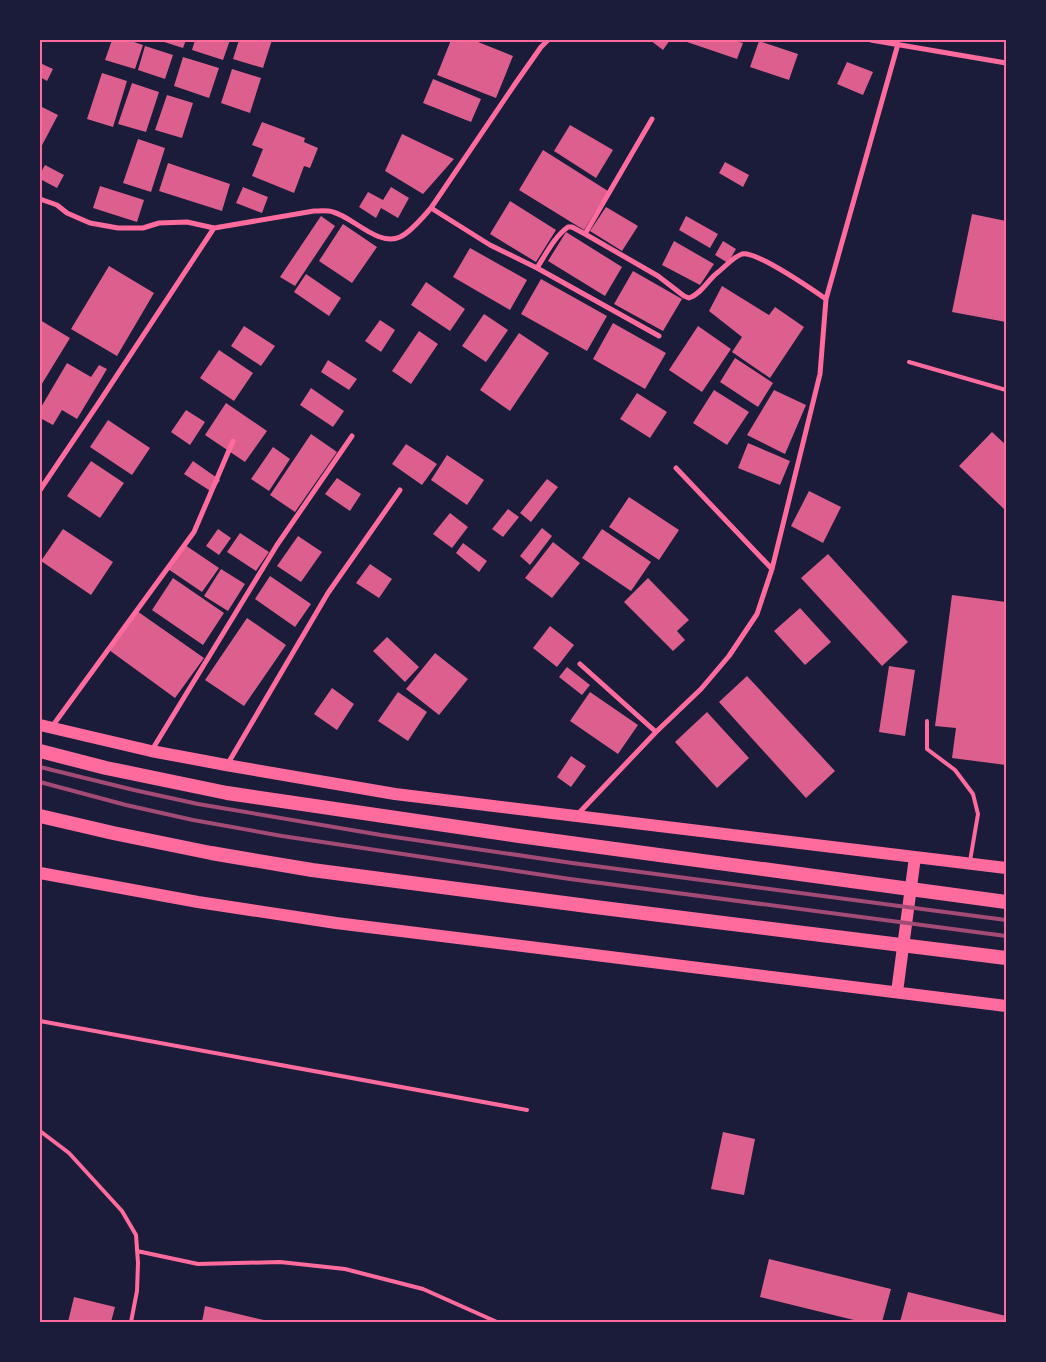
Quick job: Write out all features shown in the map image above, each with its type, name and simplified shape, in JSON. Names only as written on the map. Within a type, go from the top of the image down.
[{"type":"highway","points":[[40,751],[106,768],[227,793],[509,835],[1006,902]]},
{"type":"highway","points":[[40,816],[210,853],[312,870],[1006,958]]},
{"type":"main road","points":[[45,726],[226,765],[395,794],[1006,868]]},
{"type":"main road","points":[[897,992],[915,857]]},
{"type":"main road","points":[[40,873],[198,902],[336,923],[1006,1006]]},
{"type":"street","points":[[40,199],[57,205],[67,213],[90,223],[118,228],[143,228],[158,222],[187,222],[214,228],[314,211],[326,211],[334,212],[372,233],[384,238],[393,239],[401,236],[417,224],[431,208],[515,84],[548,40]]},
{"type":"street","points":[[871,40],[1006,63]]},
{"type":"street","points":[[577,816],[656,732],[701,689],[729,656],[757,614],[772,569],[820,374],[826,299],[898,44]]},
{"type":"street","points":[[584,234],[652,119]]},
{"type":"street","points":[[431,208],[490,246],[537,268],[660,336]]},
{"type":"street","points":[[537,268],[562,231],[572,227],[658,276],[689,298],[695,296],[712,277],[740,254],[748,253],[769,263],[826,299]]},
{"type":"street","points":[[40,490],[214,228]]},
{"type":"street","points":[[151,750],[277,545],[352,436]]},
{"type":"street","points":[[45,726],[194,532],[233,441]]},
{"type":"street","points":[[676,468],[772,569]]},
{"type":"street","points":[[226,765],[328,593],[400,490]]},
{"type":"street","points":[[580,664],[656,732]]},
{"type":"lane","points":[[909,362],[1006,390]]},
{"type":"lane","points":[[927,721],[926,749],[955,770],[973,794],[978,814],[970,864]]},
{"type":"lane","points":[[40,1021],[527,1110]]},
{"type":"lane","points":[[40,1131],[69,1153],[122,1211],[136,1236],[138,1263],[137,1291],[131,1322]]},
{"type":"lane","points":[[137,1251],[198,1264],[280,1262],[345,1269],[424,1289],[498,1322]]},
{"type":"building","points":[[112,40],[128,40],[143,45],[135,69],[105,60]]},
{"type":"building","points":[[158,40],[186,40],[183,48]]},
{"type":"building","points":[[195,40],[230,40],[223,60],[192,50]]},
{"type":"building","points":[[239,40],[272,40],[263,68],[233,59]]},
{"type":"building","points":[[451,40],[473,40],[513,56],[496,98],[437,75]]},
{"type":"building","points":[[650,40],[670,40],[663,50]]},
{"type":"building","points":[[688,40],[733,40],[743,43],[737,59],[687,42]]},
{"type":"building","points":[[759,41],[798,54],[789,80],[750,67]]},
{"type":"building","points":[[145,46],[173,55],[165,79],[138,70]]},
{"type":"building","points":[[183,57],[219,68],[209,98],[174,86]]},
{"type":"building","points":[[847,62],[873,72],[863,95],[837,84]]},
{"type":"building","points":[[40,63],[53,69],[47,81],[40,77]]},
{"type":"building","points":[[232,69],[261,78],[250,113],[221,103]]},
{"type":"building","points":[[102,73],[127,81],[113,127],[87,119]]},
{"type":"building","points":[[433,79],[481,99],[471,122],[423,103]]},
{"type":"building","points":[[132,83],[159,92],[146,132],[118,124]]},
{"type":"building","points":[[167,95],[193,103],[182,138],[155,130]]},
{"type":"building","points":[[40,106],[58,115],[40,149]]},
{"type":"building","points":[[262,122],[305,138],[304,142],[318,148],[310,168],[304,166],[294,193],[252,176],[263,149],[252,145]]},
{"type":"building","points":[[570,125],[613,150],[596,178],[554,151]]},
{"type":"building","points":[[402,134],[454,159],[423,194],[385,171]]},
{"type":"building","points":[[138,139],[165,148],[151,192],[123,183]]},
{"type":"building","points":[[543,150],[608,191],[584,230],[519,190]]},
{"type":"building","points":[[725,162],[749,175],[743,187],[719,173]]},
{"type":"building","points":[[168,163],[230,184],[222,211],[159,191]]},
{"type":"building","points":[[45,165],[64,175],[57,188],[40,179],[40,174]]},
{"type":"building","points":[[100,186],[144,200],[137,222],[93,208]]},
{"type":"building","points":[[243,187],[268,197],[262,213],[236,203]]},
{"type":"building","points":[[391,187],[409,198],[398,218],[381,208],[376,218],[359,207],[368,192],[383,200]]},
{"type":"building","points":[[510,201],[556,230],[536,262],[490,234]]},
{"type":"building","points":[[606,207],[638,226],[622,251],[590,231]]},
{"type":"building","points":[[972,214],[1006,221],[1006,322],[952,312]]},
{"type":"building","points":[[321,216],[335,226],[295,286],[280,277]]},
{"type":"building","points":[[686,216],[718,234],[710,248],[679,230]]},
{"type":"building","points":[[343,224],[377,247],[352,283],[319,261]]},
{"type":"building","points":[[566,232],[622,267],[605,296],[548,261]]},
{"type":"building","points":[[674,241],[714,264],[700,285],[662,265]]},
{"type":"building","points":[[723,241],[736,249],[728,263],[715,255]]},
{"type":"building","points":[[470,248],[527,280],[510,310],[453,277]]},
{"type":"building","points":[[109,266],[154,293],[117,356],[71,329]]},
{"type":"building","points":[[633,271],[682,299],[663,331],[614,304]]},
{"type":"building","points":[[306,274],[341,298],[329,316],[294,292]]},
{"type":"building","points":[[541,279],[607,316],[587,351],[521,314]]},
{"type":"building","points":[[426,282],[465,309],[450,331],[411,305]]},
{"type":"building","points":[[722,286],[769,315],[775,307],[804,327],[770,378],[732,352],[742,337],[709,311]]},
{"type":"building","points":[[484,314],[508,330],[486,362],[462,346]]},
{"type":"building","points":[[40,320],[70,338],[40,387]]},
{"type":"building","points":[[380,320],[395,330],[381,352],[365,341]]},
{"type":"building","points":[[613,323],[666,353],[645,389],[593,359]]},
{"type":"building","points":[[244,326],[275,346],[261,366],[231,346]]},
{"type":"building","points":[[698,326],[731,349],[702,392],[669,370]]},
{"type":"building","points":[[419,331],[438,344],[411,384],[392,371]]},
{"type":"building","points":[[519,333],[549,353],[510,411],[480,390]]},
{"type":"building","points":[[219,350],[253,373],[234,401],[200,378]]},
{"type":"building","points":[[735,358],[773,383],[758,407],[720,382]]},
{"type":"building","points":[[328,360],[357,379],[349,390],[321,372]]},
{"type":"building","points":[[67,363],[91,377],[99,365],[107,369],[77,419],[62,410],[53,425],[40,418],[40,409]]},
{"type":"building","points":[[311,388],[344,411],[333,427],[300,405]]},
{"type":"building","points":[[714,390],[749,412],[727,445],[693,423]]},
{"type":"building","points":[[774,390],[806,405],[785,454],[747,435]]},
{"type":"building","points":[[637,393],[667,412],[650,438],[620,419]]},
{"type":"building","points":[[226,403],[267,431],[245,462],[205,435]]},
{"type":"building","points":[[186,410],[205,422],[190,445],[171,432]]},
{"type":"building","points":[[108,420],[150,448],[132,475],[90,447]]},
{"type":"building","points":[[992,432],[1006,445],[1006,507],[1004,509],[959,466]]},
{"type":"building","points":[[311,434],[337,452],[295,512],[270,495]]},
{"type":"building","points":[[748,443],[790,461],[780,485],[738,468]]},
{"type":"building","points":[[406,444],[437,464],[422,485],[392,464]]},
{"type":"building","points":[[273,447],[290,459],[269,491],[251,479]]},
{"type":"building","points":[[447,455],[484,480],[467,505],[431,480]]},
{"type":"building","points":[[91,461],[124,483],[100,518],[67,496]]},
{"type":"building","points":[[193,461],[220,480],[212,492],[184,474]]},
{"type":"building","points":[[337,478],[361,494],[350,511],[325,494]]},
{"type":"building","points":[[547,479],[558,487],[531,522],[520,513]]},
{"type":"building","points":[[809,491],[841,507],[823,543],[791,526]]},
{"type":"building","points":[[629,497],[679,530],[659,560],[609,527]]},
{"type":"building","points":[[508,509],[519,517],[503,537],[492,529]]},
{"type":"building","points":[[450,513],[468,527],[452,548],[433,534]]},
{"type":"building","points":[[542,528],[552,536],[530,565],[520,556]]},
{"type":"building","points":[[63,529],[113,562],[91,595],[41,561]]},
{"type":"building","points":[[218,529],[231,538],[219,555],[206,546]]},
{"type":"building","points":[[602,529],[651,562],[631,591],[582,558]]},
{"type":"building","points":[[240,533],[269,552],[256,571],[227,552]]},
{"type":"building","points":[[298,536],[322,552],[301,582],[277,566]]},
{"type":"building","points":[[553,542],[580,563],[552,598],[525,578]]},
{"type":"building","points":[[463,543],[487,561],[479,572],[456,553]]},
{"type":"building","points":[[185,545],[219,568],[202,592],[168,569]]},
{"type":"building","points":[[828,554],[908,642],[882,666],[801,578]]},
{"type":"building","points":[[370,564],[392,579],[379,598],[356,583]]},
{"type":"building","points":[[221,569],[245,584],[228,611],[204,596]]},
{"type":"building","points":[[270,576],[311,604],[295,627],[255,599]]},
{"type":"building","points":[[173,578],[224,613],[203,645],[152,610]]},
{"type":"building","points":[[648,578],[689,620],[677,631],[685,640],[673,651],[624,602]]},
{"type":"building","points":[[952,595],[1006,602],[1006,765],[952,758],[956,728],[935,726]]},
{"type":"building","points":[[800,608],[831,642],[805,665],[774,631]]},
{"type":"building","points":[[137,611],[204,658],[175,698],[109,650]]},
{"type":"building","points":[[247,618],[286,645],[244,706],[205,680]]},
{"type":"building","points":[[550,626],[574,645],[557,667],[533,648]]},
{"type":"building","points":[[387,637],[419,667],[405,682],[373,651]]},
{"type":"building","points":[[435,653],[468,679],[439,715],[406,689]]},
{"type":"building","points":[[889,666],[915,670],[905,736],[879,732]]},
{"type":"building","points":[[567,667],[590,685],[582,695],[559,677]]},
{"type":"building","points":[[747,676],[835,771],[806,798],[719,702]]},
{"type":"building","points":[[332,688],[354,704],[337,730],[314,714]]},
{"type":"building","points":[[398,692],[427,712],[408,741],[378,721]]},
{"type":"building","points":[[590,692],[638,725],[618,754],[570,721]]},
{"type":"building","points":[[707,712],[749,758],[717,788],[675,742]]},
{"type":"building","points":[[571,756],[586,766],[571,787],[557,777]]},
{"type":"building","points":[[723,1132],[755,1139],[744,1195],[711,1189]]},
{"type":"building","points":[[769,1259],[891,1289],[882,1322],[862,1322],[760,1297]]},
{"type":"building","points":[[908,1292],[1006,1316],[1006,1322],[900,1322]]},
{"type":"building","points":[[74,1297],[115,1307],[111,1322],[68,1322]]},
{"type":"building","points":[[205,1306],[268,1321],[268,1322],[202,1322]]},
{"type":"railway","points":[[40,767],[198,804],[381,835],[572,863],[1006,920]]},
{"type":"railway","points":[[40,782],[126,805],[193,820],[282,836],[570,879],[1006,936]]}]
